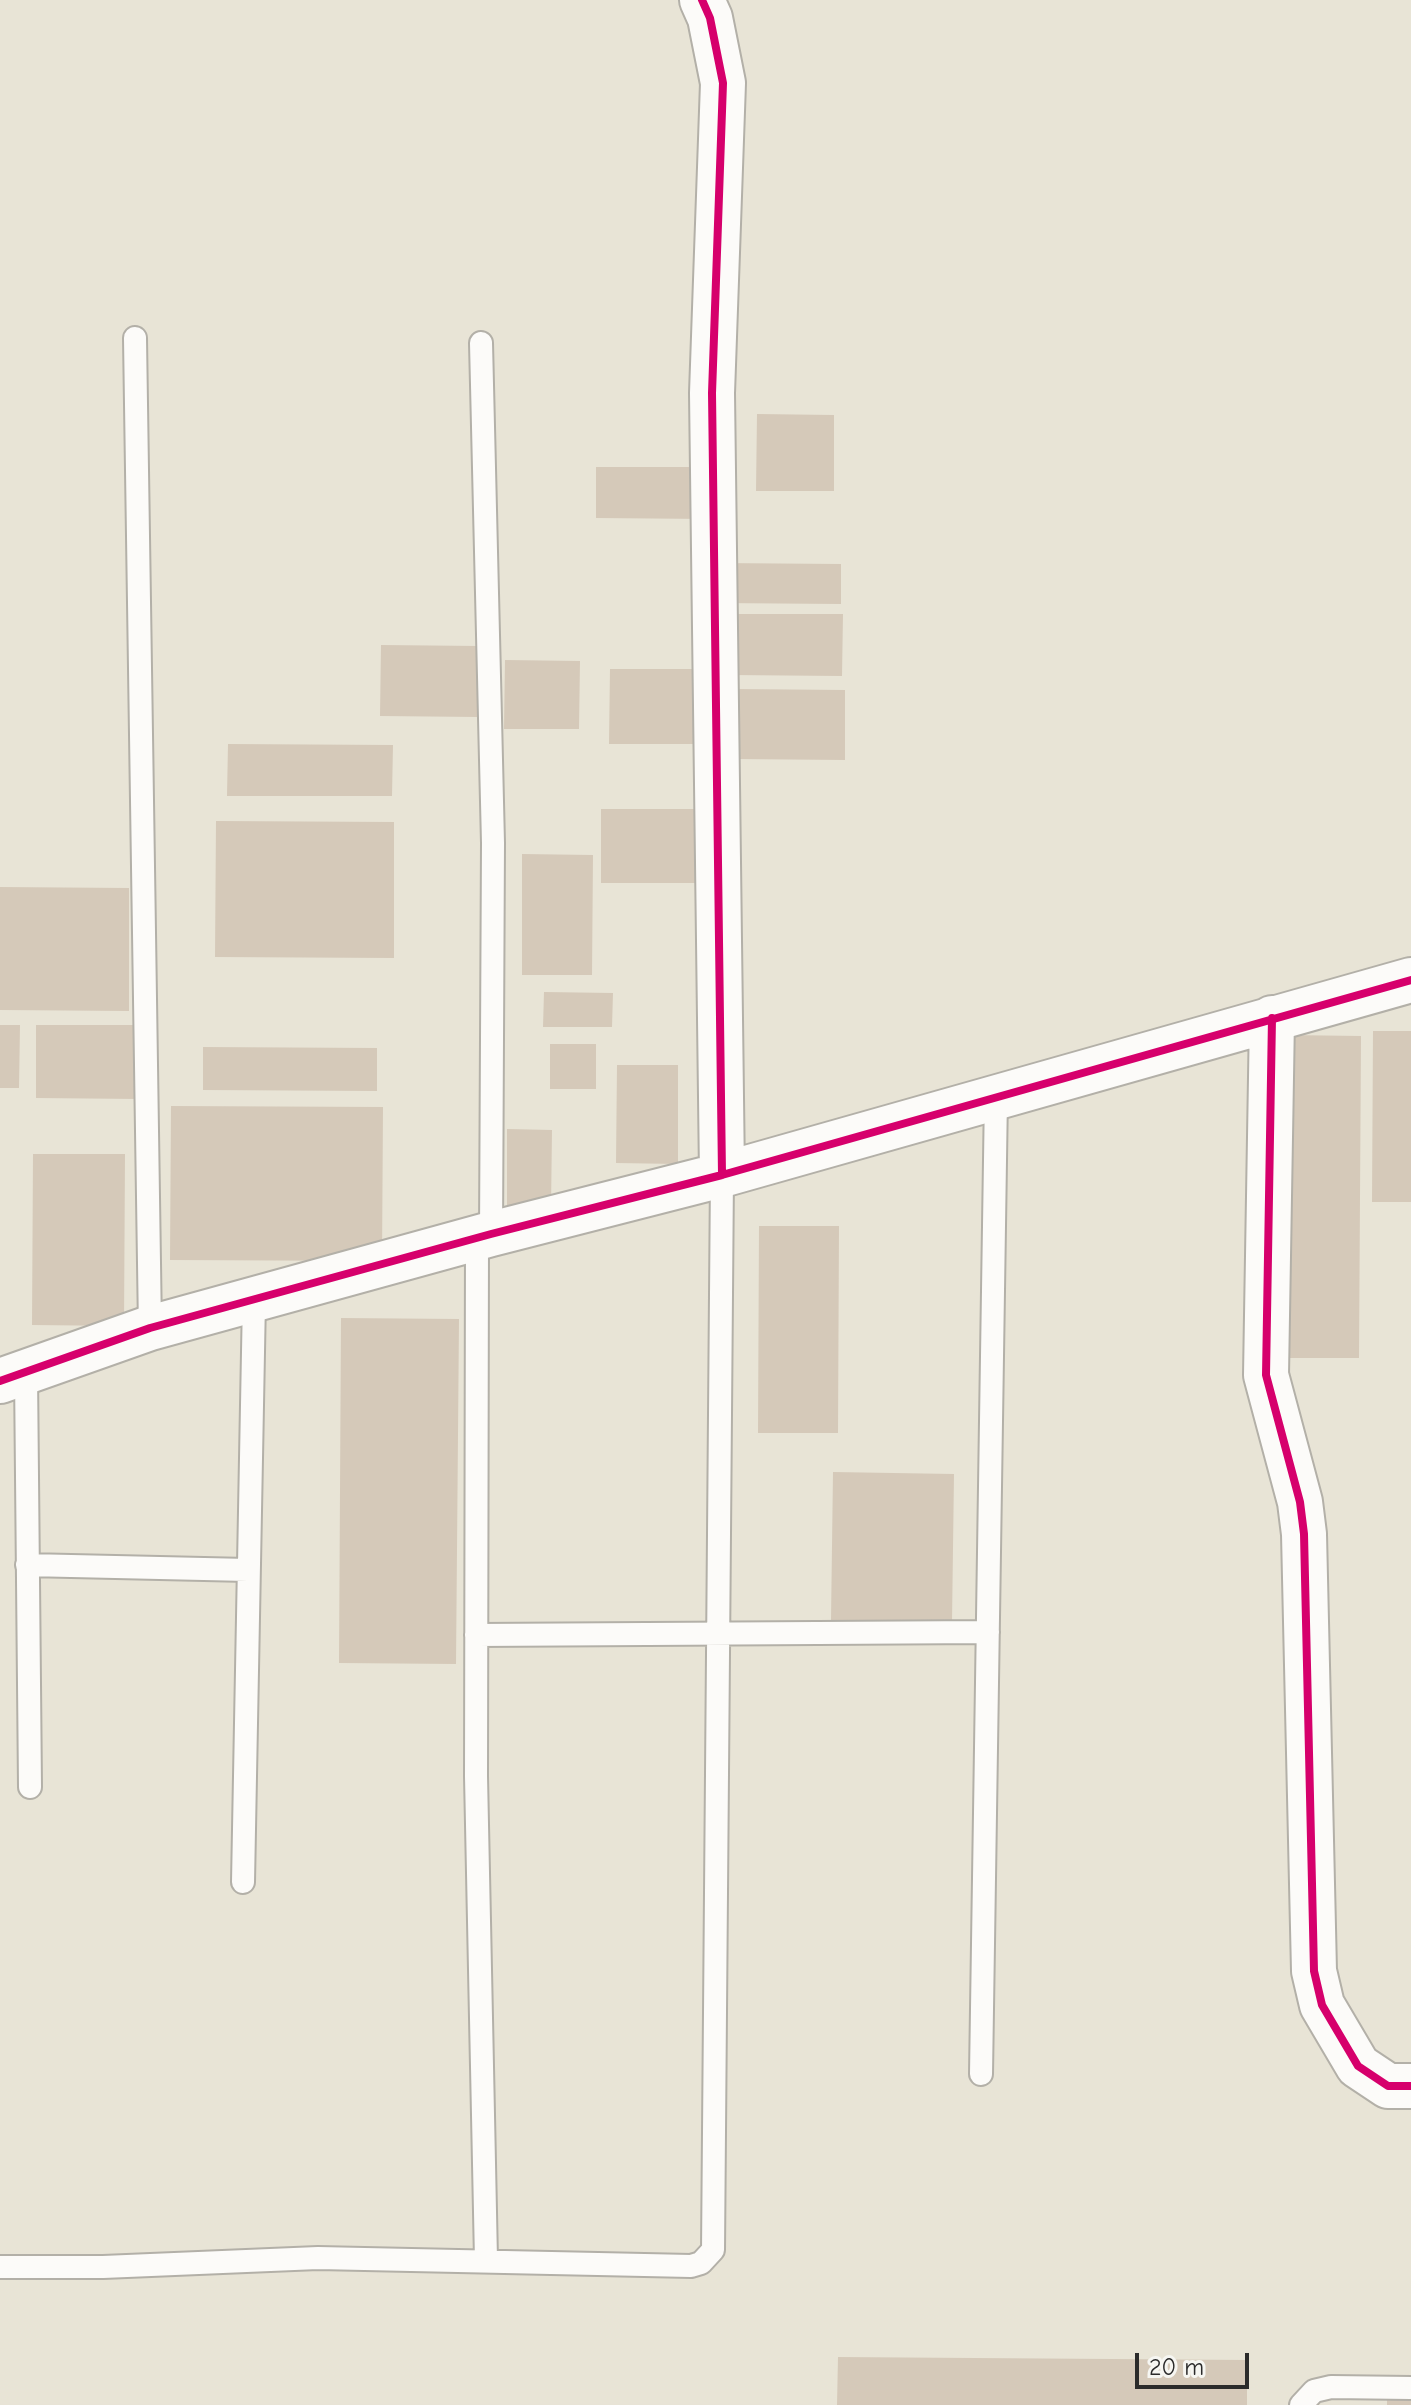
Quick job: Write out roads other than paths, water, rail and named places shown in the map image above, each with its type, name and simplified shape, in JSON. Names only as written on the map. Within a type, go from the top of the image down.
[{"type":"street","points":[[702,0],[710,18],[723,83],[712,393],[722,1175]]},
{"type":"street","points":[[13,1377],[150,1328],[484,1236],[722,1175],[1411,980]]},
{"type":"street","points":[[1272,1018],[1266,1375],[1300,1502],[1304,1534],[1314,1971],[1322,2005],[1358,2066],[1388,2086],[1411,2086]]},
{"type":"lane","points":[[135,338],[150,1328]]},
{"type":"lane","points":[[481,343],[493,843],[476,1635],[486,2260]]},
{"type":"lane","points":[[981,2074],[996,1095]]},
{"type":"lane","points":[[0,2267],[103,2267],[318,2258],[691,2266],[701,2263],[713,2250],[722,1175]]},
{"type":"lane","points":[[243,1882],[254,1299]]},
{"type":"lane","points":[[13,1377],[27,1565],[30,1787]]},
{"type":"lane","points":[[27,1565],[248,1570]]},
{"type":"lane","points":[[476,1635],[988,1632]]},
{"type":"lane","points":[[1301,2405],[1314,2391],[1331,2387],[1411,2388]]}]
